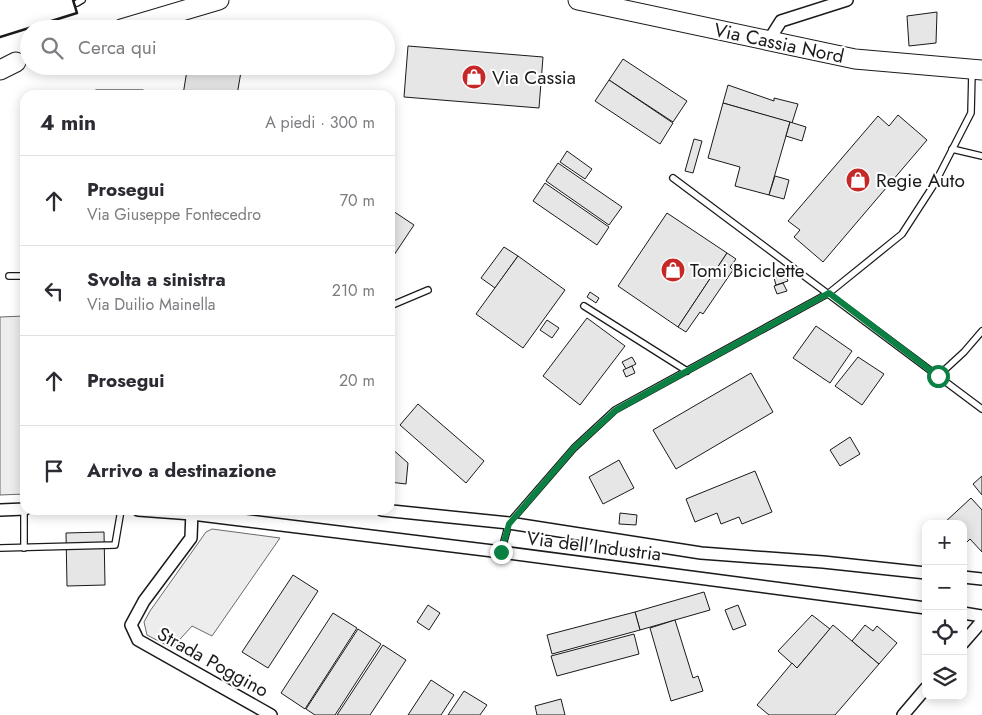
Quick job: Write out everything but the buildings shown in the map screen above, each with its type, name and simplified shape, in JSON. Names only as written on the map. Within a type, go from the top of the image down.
[{"type":"main road","points":[[151,20],[219,0]]},
{"type":"main road","name":"Via Cassia Nord","points":[[578,0],[855,60],[977,70]]},
{"type":"street","points":[[769,40],[781,21],[847,0]]},
{"type":"street","points":[[0,510],[20,509]]},
{"type":"street","name":"Via dell'Industria","points":[[395,511],[509,524],[701,553],[823,562],[922,573]]},
{"type":"street","name":"Strada Poggino","points":[[192,515],[190,538],[144,601],[131,625],[138,640],[271,715]]},
{"type":"street","name":"Via dell'Industria","points":[[215,515],[922,607]]},
{"type":"street","points":[[967,577],[982,579]]},
{"type":"street","points":[[967,614],[982,616]]},
{"type":"street","points":[[967,638],[982,621]]},
{"type":"street","points":[[903,715],[922,693]]},
{"type":"lane","points":[[501,552],[509,524],[574,448],[616,410],[829,293],[902,234],[935,182],[971,113],[977,70]]},
{"type":"lane","points":[[952,149],[982,156]]},
{"type":"lane","points":[[673,178],[982,409]]},
{"type":"lane","points":[[9,276],[20,276]]},
{"type":"lane","points":[[395,304],[428,290]]},
{"type":"lane","points":[[584,306],[687,371]]},
{"type":"lane","points":[[938,376],[964,352],[982,331]]},
{"type":"lane","points":[[24,515],[24,548]]},
{"type":"lane","points":[[0,548],[115,545],[121,515]]},
{"type":"shaded area","points":[[20,316],[20,494],[0,495],[0,317]]},
{"type":"shaded area","points":[[212,529],[280,538],[212,636],[192,626],[172,648],[147,635],[144,622],[206,532]]},
{"type":"wall","points":[[55,20],[77,13],[73,0]]},
{"type":"wall","points":[[0,37],[20,31]]},
{"type":"place","name":"Via Cassia","points":[[474,77]]},
{"type":"place","name":"Regie Auto","points":[[858,180]]},
{"type":"place","name":"Tomi Biciclette","points":[[673,270]]},
{"type":"route","points":[[501,552],[509,524],[574,448],[616,410],[829,293],[938,376]]}]
